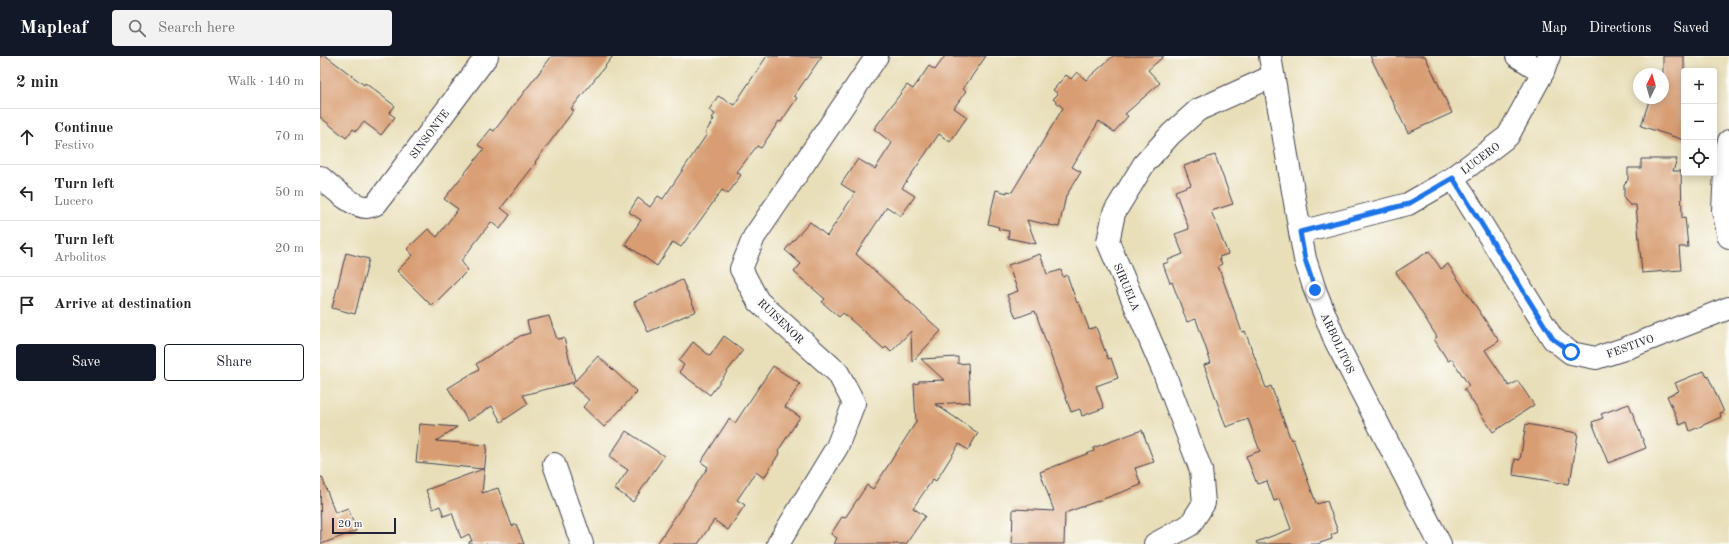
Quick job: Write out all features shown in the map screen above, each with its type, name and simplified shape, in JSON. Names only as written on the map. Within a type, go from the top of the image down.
[{"type":"street","name":"SINSONTE","points":[[320,178],[352,202],[368,208],[376,204],[487,56]]},
{"type":"street","name":"RUISENOR","points":[[778,544],[836,447],[854,403],[838,373],[758,301],[741,269],[754,237],[877,56]]},
{"type":"street","points":[[1518,56],[1546,64]]},
{"type":"street","name":"LUCERO","points":[[1300,232],[1408,204],[1453,178],[1508,136],[1546,64]]},
{"type":"street","name":"ARBOLITOS","points":[[1272,66],[1305,259],[1315,290],[1335,340],[1440,544]]},
{"type":"street","name":"SIRUELA","points":[[1155,544],[1190,525],[1204,503],[1201,470],[1163,370],[1108,242],[1114,214],[1144,164],[1171,134],[1198,110],[1272,66]]},
{"type":"street","points":[[1729,142],[1726,152],[1723,210],[1729,237]]},
{"type":"street","name":"FESTIVO","points":[[1453,178],[1553,339],[1571,352],[1596,358],[1624,349],[1729,308]]},
{"type":"street","points":[[554,464],[582,544]]},
{"type":"building","points":[[320,56],[326,56],[395,106],[389,113],[395,117],[381,135],[364,122],[356,131],[353,129],[346,138],[320,117]]},
{"type":"building","points":[[552,56],[613,56],[571,109],[574,110],[501,208],[510,215],[500,229],[491,222],[461,261],[468,270],[432,306],[397,271],[413,255],[407,249],[428,229],[437,237],[458,209],[444,199],[484,149],[478,145],[491,129],[494,131]]},
{"type":"building","points":[[767,56],[822,56],[794,96],[797,98],[781,122],[779,121],[761,148],[757,146],[737,172],[741,175],[728,194],[722,190],[681,247],[673,242],[657,266],[625,244],[641,220],[629,212],[638,198],[650,207],[658,196],[663,199],[707,134],[705,133],[714,119],[712,118],[715,114],[709,110],[718,96],[734,105]]},
{"type":"building","points":[[945,56],[986,56],[963,89],[966,91],[954,108],[967,117],[950,142],[939,134],[902,188],[915,196],[901,216],[887,207],[856,254],[941,331],[912,362],[911,331],[891,352],[886,347],[884,349],[843,313],[839,317],[822,302],[825,299],[794,272],[801,264],[785,250],[810,222],[827,236],[855,193],[841,184],[858,159],[875,169],[892,143],[874,129],[907,85],[913,89],[929,66],[935,70]]},
{"type":"building","points":[[1113,56],[1164,56],[1148,70],[1160,83],[1125,114],[1128,116],[1114,132],[1099,121],[1072,167],[1081,172],[1066,196],[1059,227],[1027,220],[1036,244],[1008,238],[1009,231],[998,229],[999,227],[988,224],[996,190],[1007,193],[1007,191],[1012,192],[1063,108],[1053,99],[1058,94],[1053,90],[1066,75],[1071,79],[1077,72],[1086,80]]},
{"type":"building","points":[[1370,56],[1425,56],[1452,113],[1408,133]]},
{"type":"building","points":[[1663,56],[1684,56],[1684,68],[1681,68],[1681,139],[1641,126],[1648,104],[1669,104],[1669,68],[1663,68]]},
{"type":"building","points":[[1215,155],[1233,204],[1211,211],[1228,254],[1219,257],[1222,264],[1218,266],[1242,332],[1245,331],[1266,388],[1271,386],[1291,440],[1293,439],[1316,503],[1327,501],[1338,532],[1331,535],[1332,539],[1317,544],[1257,544],[1256,542],[1291,529],[1280,499],[1274,501],[1267,481],[1257,484],[1246,456],[1260,451],[1248,419],[1226,427],[1204,365],[1211,363],[1196,319],[1187,322],[1172,282],[1170,283],[1163,264],[1169,262],[1168,260],[1183,254],[1175,234],[1189,229],[1175,191],[1191,185],[1184,166]]},
{"type":"building","points":[[1641,159],[1677,159],[1673,171],[1681,171],[1682,218],[1685,217],[1688,247],[1679,247],[1681,270],[1642,273],[1636,205],[1630,205],[1624,199],[1624,184],[1628,180],[1628,168],[1641,168]]},
{"type":"building","points":[[1429,251],[1441,269],[1448,264],[1499,341],[1485,350],[1509,386],[1518,381],[1534,405],[1493,432],[1464,389],[1469,386],[1452,359],[1448,361],[1434,339],[1437,337],[1396,272]]},
{"type":"building","points":[[346,253],[369,259],[355,314],[332,308]]},
{"type":"building","points":[[1040,254],[1047,274],[1061,270],[1063,277],[1067,275],[1077,303],[1079,302],[1089,329],[1096,327],[1108,359],[1111,358],[1118,378],[1096,386],[1104,408],[1082,416],[1080,409],[1071,412],[1035,311],[1016,318],[1007,295],[1018,291],[1008,265]]},
{"type":"building","points":[[682,280],[696,311],[648,332],[634,302]]},
{"type":"building","points":[[549,316],[557,339],[564,338],[575,381],[598,356],[637,392],[604,427],[583,407],[589,400],[572,385],[575,382],[523,395],[528,404],[501,422],[492,406],[468,421],[448,388],[479,369],[476,364],[520,336],[530,333],[527,321]]},
{"type":"building","points":[[724,336],[743,350],[710,395],[679,372],[684,365],[679,361],[693,342],[710,356]]},
{"type":"building","points":[[958,357],[958,364],[968,363],[970,404],[968,402],[935,404],[978,433],[968,450],[959,444],[936,481],[933,479],[913,508],[925,516],[906,544],[834,544],[837,538],[831,534],[842,517],[845,518],[867,485],[873,489],[916,422],[914,384],[919,383],[919,381],[944,380],[921,359]]},
{"type":"building","points":[[773,366],[800,384],[785,407],[800,417],[778,451],[780,452],[764,478],[756,472],[737,500],[745,505],[728,530],[714,520],[698,544],[657,544],[708,467],[701,462],[729,419],[735,423]]},
{"type":"building","points":[[1704,371],[1707,377],[1708,376],[1724,412],[1720,413],[1721,417],[1690,431],[1687,422],[1680,425],[1667,396],[1679,391],[1675,383]]},
{"type":"building","points":[[1629,404],[1646,448],[1608,463],[1592,422],[1603,418],[1601,414]]},
{"type":"building","points":[[420,424],[457,427],[436,441],[487,445],[482,493],[498,488],[512,526],[516,524],[524,544],[469,544],[469,542],[472,541],[469,534],[461,538],[452,513],[444,516],[440,506],[433,509],[426,490],[483,469],[416,462]]},
{"type":"building","points":[[1526,424],[1578,433],[1571,477],[1568,484],[1513,475],[1515,459],[1520,460]]},
{"type":"building","points":[[1142,430],[1154,462],[1135,468],[1141,485],[1065,513],[1064,544],[1012,544],[1013,509],[1054,511],[1040,472],[1094,451],[1093,448]]},
{"type":"building","points":[[626,431],[664,456],[633,502],[615,489],[628,470],[609,457]]},
{"type":"building","points":[[320,477],[322,477],[335,513],[348,508],[356,531],[321,544]]},
{"type":"route","points":[[1315,290],[1305,259],[1300,232],[1408,204],[1453,178],[1553,339],[1571,352]]}]
